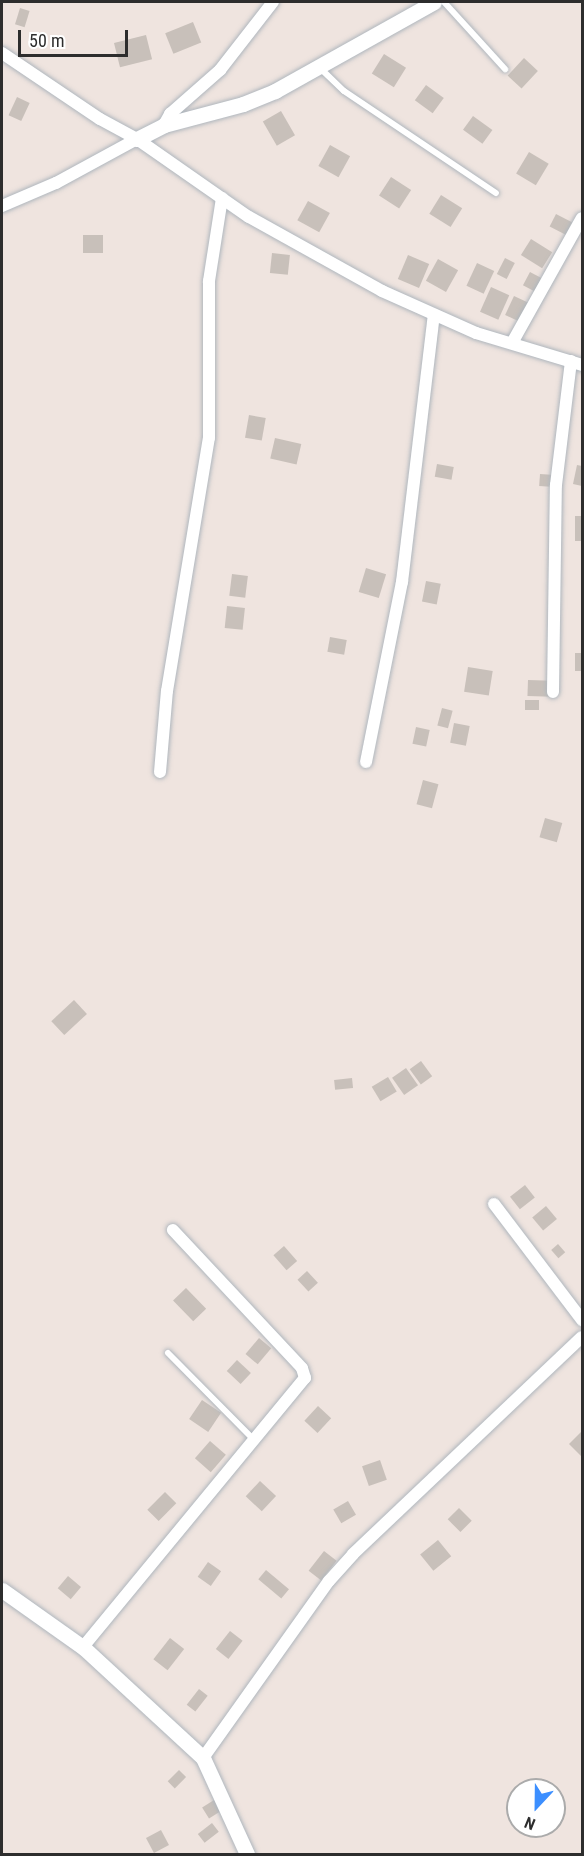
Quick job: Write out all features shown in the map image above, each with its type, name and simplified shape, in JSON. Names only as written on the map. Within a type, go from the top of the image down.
[{"type":"street","points":[[164,125],[170,114],[220,70],[273,2]]},
{"type":"street","points":[[2,206],[56,183],[164,125],[243,104],[320,68],[434,2]]},
{"type":"street","points":[[2,53],[100,119],[136,139],[222,198],[324,259],[434,315],[512,344],[577,363],[556,485],[553,692]]},
{"type":"street","points":[[160,772],[167,691],[209,438],[209,281],[222,198]]},
{"type":"street","points":[[512,344],[582,218]]},
{"type":"street","points":[[366,762],[402,582],[434,315]]},
{"type":"street","points":[[494,1204],[582,1320]]},
{"type":"street","points":[[83,1647],[302,1386],[304,1371],[172,1230]]},
{"type":"street","points":[[202,1758],[329,1581],[353,1554],[582,1336]]},
{"type":"street","points":[[2,1590],[83,1647],[202,1758],[247,1854]]},
{"type":"lane","points":[[444,2],[505,69]]},
{"type":"lane","points":[[320,68],[344,92],[496,193]]},
{"type":"lane","points":[[168,1353],[255,1442]]},
{"type":"building","points":[[20,8],[30,11],[25,27],[15,24]]},
{"type":"building","points":[[193,22],[201,42],[173,54],[165,33]]},
{"type":"building","points":[[146,35],[152,59],[120,67],[114,43]]},
{"type":"building","points":[[384,54],[406,68],[394,87],[372,74]]},
{"type":"building","points":[[524,58],[538,71],[522,89],[508,76]]},
{"type":"building","points":[[426,85],[444,98],[433,113],[415,100]]},
{"type":"building","points":[[17,97],[30,103],[21,121],[9,115]]},
{"type":"building","points":[[281,111],[295,135],[277,146],[263,122]]},
{"type":"building","points":[[473,116],[492,130],[482,144],[463,130]]},
{"type":"building","points":[[330,145],[350,156],[338,177],[318,166]]},
{"type":"building","points":[[529,152],[549,164],[536,185],[516,173]]},
{"type":"building","points":[[391,177],[411,190],[399,209],[379,195]]},
{"type":"building","points":[[441,195],[462,208],[451,227],[429,214]]},
{"type":"building","points":[[308,201],[330,213],[319,232],[297,220]]},
{"type":"building","points":[[556,214],[572,222],[566,235],[550,226]]},
{"type":"building","points":[[83,235],[103,235],[103,253],[83,253]]},
{"type":"building","points":[[531,239],[552,252],[542,268],[521,255]]},
{"type":"building","points":[[272,253],[290,255],[288,275],[270,273]]},
{"type":"building","points":[[408,255],[429,264],[419,288],[398,279]]},
{"type":"building","points":[[505,258],[515,263],[507,279],[497,274]]},
{"type":"building","points":[[438,259],[458,270],[446,292],[426,281]]},
{"type":"building","points":[[477,263],[494,271],[484,294],[466,286]]},
{"type":"building","points":[[530,272],[543,279],[536,292],[523,285]]},
{"type":"building","points":[[491,287],[509,295],[498,320],[480,312]]},
{"type":"building","points":[[514,296],[531,304],[522,323],[505,315]]},
{"type":"building","points":[[249,415],[266,418],[262,441],[245,438]]},
{"type":"building","points":[[275,438],[301,444],[297,465],[270,458]]},
{"type":"building","points":[[437,464],[454,467],[451,480],[435,477]]},
{"type":"building","points":[[577,465],[582,466],[582,486],[573,484]]},
{"type":"building","points":[[540,474],[555,475],[554,487],[539,486]]},
{"type":"building","points":[[575,516],[582,516],[582,541],[575,541]]},
{"type":"building","points":[[366,568],[386,574],[379,598],[359,592]]},
{"type":"building","points":[[232,574],[248,576],[245,598],[229,596]]},
{"type":"building","points":[[426,581],[441,584],[437,604],[422,602]]},
{"type":"building","points":[[227,606],[245,608],[243,630],[225,628]]},
{"type":"building","points":[[330,637],[347,640],[344,655],[327,652]]},
{"type":"building","points":[[575,653],[582,653],[582,671],[575,671]]},
{"type":"building","points":[[468,667],[493,671],[489,696],[464,692]]},
{"type":"building","points":[[528,680],[553,681],[552,697],[527,696]]},
{"type":"building","points":[[525,700],[539,700],[539,710],[525,710]]},
{"type":"building","points":[[442,708],[453,711],[448,728],[437,725]]},
{"type":"building","points":[[454,723],[470,726],[466,746],[450,743]]},
{"type":"building","points":[[416,727],[430,730],[426,747],[412,744]]},
{"type":"building","points":[[423,780],[438,784],[432,808],[417,804]]},
{"type":"building","points":[[545,818],[562,823],[557,842],[539,837]]},
{"type":"building","points":[[74,1000],[87,1014],[64,1035],[51,1021]]},
{"type":"building","points":[[421,1061],[432,1076],[421,1085],[410,1069]]},
{"type":"building","points":[[406,1068],[418,1085],[404,1095],[392,1078]]},
{"type":"building","points":[[388,1077],[397,1092],[380,1101],[372,1087]]},
{"type":"building","points":[[352,1078],[353,1088],[335,1090],[334,1080]]},
{"type":"building","points":[[525,1185],[535,1198],[520,1209],[510,1197]]},
{"type":"building","points":[[546,1206],[557,1219],[543,1231],[532,1218]]},
{"type":"building","points":[[558,1244],[565,1252],[558,1258],[551,1250]]},
{"type":"building","points":[[284,1246],[297,1261],[287,1270],[273,1255]]},
{"type":"building","points":[[307,1271],[318,1283],[308,1292],[297,1280]]},
{"type":"building","points":[[186,1288],[206,1309],[193,1321],[173,1301]]},
{"type":"building","points":[[259,1338],[271,1348],[258,1364],[246,1354]]},
{"type":"building","points":[[237,1360],[251,1373],[241,1384],[227,1371]]},
{"type":"building","points":[[202,1400],[221,1413],[208,1432],[189,1419]]},
{"type":"building","points":[[318,1406],[331,1418],[318,1433],[304,1421]]},
{"type":"building","points":[[582,1431],[582,1457],[569,1444]]},
{"type":"building","points":[[210,1441],[226,1455],[211,1472],[195,1458]]},
{"type":"building","points":[[380,1460],[387,1480],[369,1486],[362,1466]]},
{"type":"building","points":[[260,1481],[276,1496],[262,1511],[246,1496]]},
{"type":"building","points":[[165,1492],[176,1503],[159,1521],[147,1510]]},
{"type":"building","points":[[348,1501],[356,1515],[341,1523],[333,1510]]},
{"type":"building","points":[[459,1508],[472,1521],[460,1532],[448,1519]]},
{"type":"building","points":[[438,1540],[451,1556],[433,1571],[420,1554]]},
{"type":"building","points":[[324,1551],[337,1561],[321,1581],[309,1571]]},
{"type":"building","points":[[208,1562],[221,1571],[211,1586],[198,1577]]},
{"type":"building","points":[[266,1570],[289,1589],[281,1598],[258,1579]]},
{"type":"building","points":[[68,1576],[81,1587],[71,1599],[58,1588]]},
{"type":"building","points":[[230,1631],[243,1641],[228,1659],[216,1649]]},
{"type":"building","points":[[170,1638],[184,1649],[168,1670],[153,1659]]},
{"type":"building","points":[[199,1689],[208,1696],[195,1712],[187,1705]]},
{"type":"building","points":[[179,1770],[186,1777],[175,1788],[168,1781]]},
{"type":"building","points":[[214,1800],[221,1811],[209,1818],[202,1807]]},
{"type":"building","points":[[212,1823],[219,1832],[205,1843],[198,1834]]},
{"type":"building","points":[[161,1830],[169,1845],[154,1853],[146,1838]]}]
